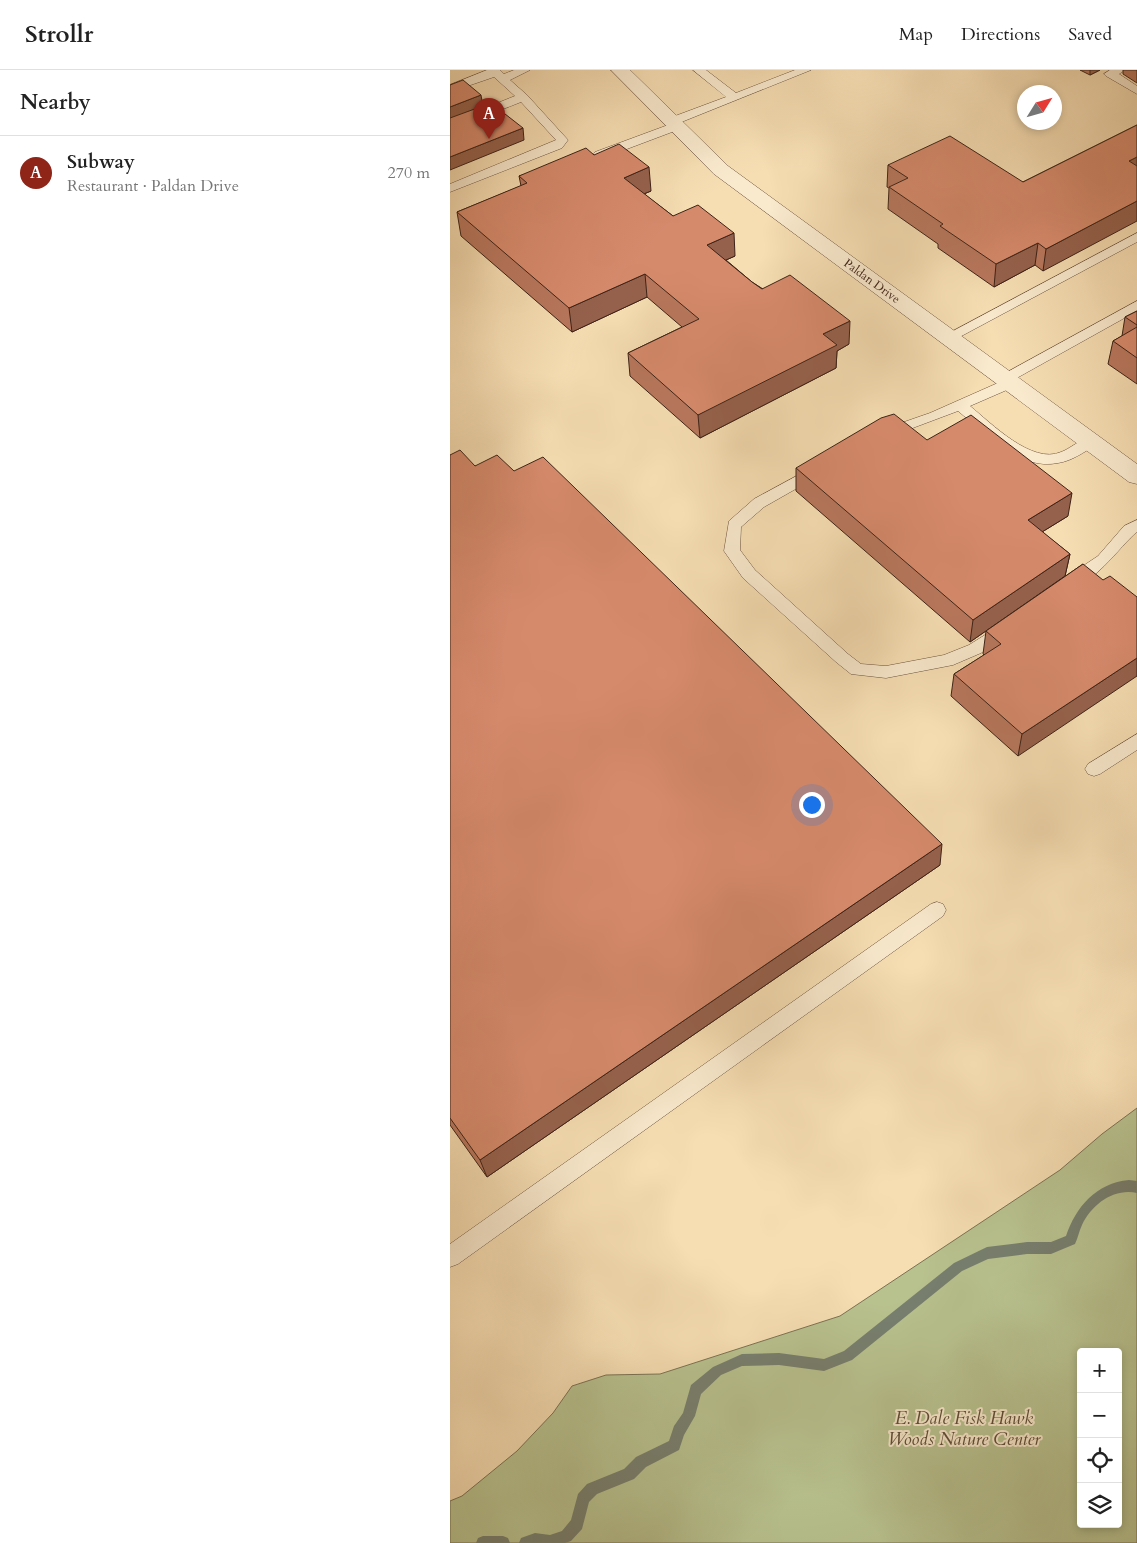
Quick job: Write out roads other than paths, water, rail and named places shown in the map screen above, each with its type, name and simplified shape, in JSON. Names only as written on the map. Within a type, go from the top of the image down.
[{"type":"street","name":"Paldan Drive","points":[[620,70],[710,161],[738,184],[1137,476]]},
{"type":"lane","points":[[450,90],[497,73],[524,70]]},
{"type":"lane","points":[[699,70],[734,97]]},
{"type":"lane","points":[[586,160],[734,97],[805,70]]},
{"type":"lane","points":[[1118,70],[1110,74],[1137,91]]},
{"type":"lane","points":[[450,188],[558,145],[562,140],[561,136],[497,73]]},
{"type":"lane","points":[[450,126],[523,97]]},
{"type":"lane","points":[[949,338],[1137,237]]},
{"type":"lane","points":[[874,437],[959,405],[1008,381],[1137,305]]},
{"type":"lane","points":[[959,405],[1025,456],[1041,461],[1058,459],[1091,442]]},
{"type":"lane","points":[[833,460],[759,503],[734,525],[732,551],[749,574],[842,658],[857,670],[886,672],[947,661],[975,649],[1015,621]]},
{"type":"lane","points":[[1055,593],[1103,560],[1129,530],[1137,525]]},
{"type":"lane","points":[[1094,768],[1137,741]]},
{"type":"lane","points":[[450,1257],[937,910]]},
{"type":"waterway","points":[[526,1543],[535,1540],[550,1542],[566,1536],[577,1524],[583,1499],[592,1489],[629,1474],[641,1462],[674,1445],[679,1431],[689,1416],[696,1390],[717,1371],[742,1360],[779,1359],[824,1365],[848,1356],[958,1267],[987,1253],[1027,1248],[1051,1248],[1071,1240],[1082,1214],[1095,1200],[1111,1189],[1120,1186],[1129,1185],[1137,1187]]},
{"type":"waterway","points":[[483,1543],[503,1543]]},
{"type":"place","name":"Subway","points":[[489,139]]},
{"type":"park label","name":"E. Dale Fisk Hawk Woods Nature Center","points":[[964,1428]]}]
